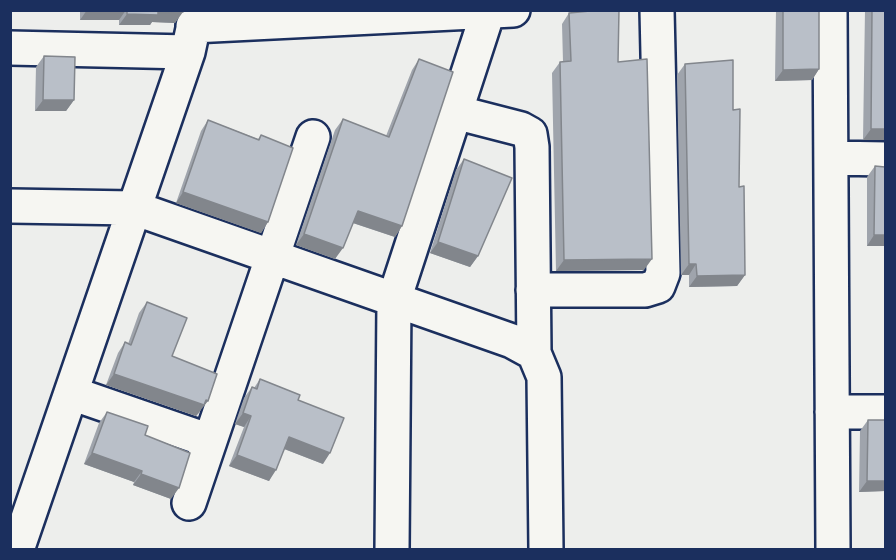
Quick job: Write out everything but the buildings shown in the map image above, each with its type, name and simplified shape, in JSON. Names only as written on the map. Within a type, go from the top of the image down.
[{"type":"street","points":[[533,290],[645,290],[658,286],[663,273],[657,10]]},
{"type":"street","points":[[830,10],[833,549]]},
{"type":"street","points":[[10,48],[193,29],[500,11],[455,112],[394,300],[392,549]]},
{"type":"street","points":[[17,549],[193,29]]},
{"type":"street","points":[[455,112],[521,129],[530,134],[534,353],[544,377],[546,549]]},
{"type":"street","points":[[189,502],[313,137]]},
{"type":"street","points":[[831,158],[885,159]]},
{"type":"street","points":[[10,206],[134,208],[512,341],[534,353]]},
{"type":"street","points":[[71,393],[210,441]]},
{"type":"street","points":[[832,412],[885,412]]}]
